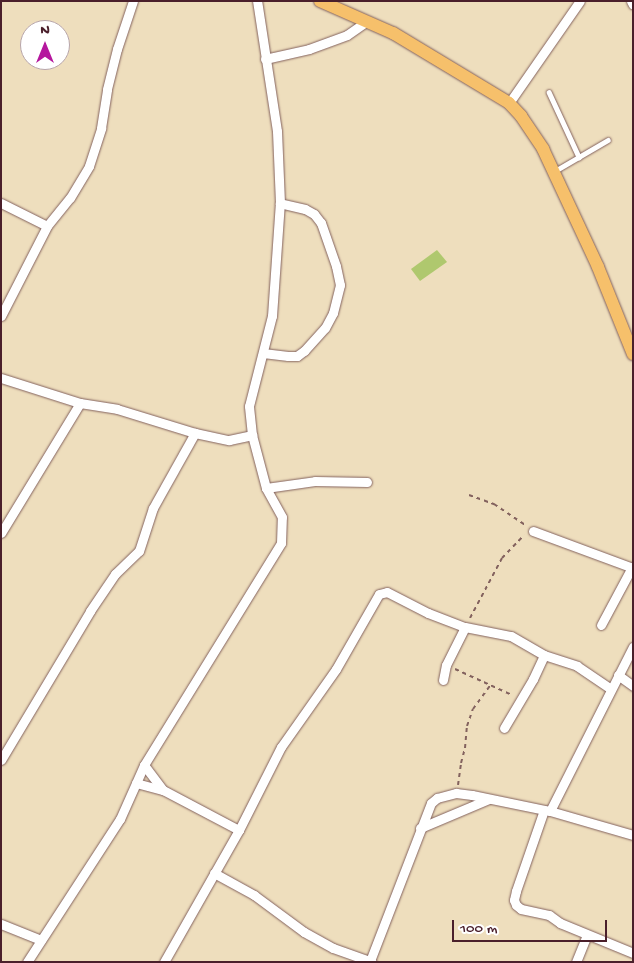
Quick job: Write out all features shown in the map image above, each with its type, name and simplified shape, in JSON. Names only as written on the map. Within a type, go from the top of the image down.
[{"type":"main road","points":[[320,1],[393,33],[509,103],[533,132],[553,171],[598,267],[633,354]]},
{"type":"street","points":[[1,316],[47,226],[70,198],[89,166],[101,128],[107,89],[117,49],[133,1]]},
{"type":"street","points":[[26,962],[120,819],[144,765],[281,543],[282,517],[266,488],[252,435],[249,406],[253,382],[263,353],[272,316],[280,202],[277,131],[257,1]]},
{"type":"street","points":[[509,103],[580,1]]},
{"type":"street","points":[[265,59],[309,49],[347,36],[367,21]]},
{"type":"street","points":[[263,353],[297,356],[304,351],[329,320],[338,297],[340,285],[336,266],[321,223],[314,214],[305,209],[280,202]]},
{"type":"street","points":[[1,203],[47,226]]},
{"type":"street","points":[[1,378],[80,403],[116,409],[196,433],[229,440],[252,435]]},
{"type":"street","points":[[1,533],[80,403]]},
{"type":"street","points":[[1,760],[90,611],[115,574],[139,551],[153,508],[196,433]]},
{"type":"street","points":[[266,488],[315,481],[367,482]]},
{"type":"street","points":[[533,531],[632,567],[601,625]]},
{"type":"street","points":[[164,962],[239,830],[281,747],[336,669],[379,594],[387,592],[428,613],[465,628],[511,636],[544,655],[577,666],[611,689]]},
{"type":"street","points":[[443,680],[446,665],[465,628]]},
{"type":"street","points":[[633,647],[547,811],[514,900],[521,909],[542,912],[560,923],[633,952]]},
{"type":"street","points":[[504,728],[533,679],[544,655]]},
{"type":"street","points":[[618,675],[633,686]]},
{"type":"street","points":[[144,765],[163,790]]},
{"type":"street","points":[[136,783],[163,790],[239,830]]},
{"type":"street","points":[[214,873],[254,895],[304,932],[333,948],[371,962],[420,828],[431,803],[438,798],[456,793],[472,795],[547,811],[633,835]]},
{"type":"street","points":[[461,809],[472,795]]},
{"type":"street","points":[[420,828],[461,809],[478,805],[489,799]]},
{"type":"street","points":[[1,924],[41,940]]},
{"type":"street","points":[[576,962],[587,934]]},
{"type":"lane","points":[[549,92],[579,157]]},
{"type":"lane","points":[[553,171],[608,140]]},
{"type":"path","points":[[469,495],[494,504],[533,531]]},
{"type":"path","points":[[465,628],[502,558],[522,536],[533,531]]},
{"type":"path","points":[[446,665],[520,699]]},
{"type":"path","points":[[456,793],[466,748],[467,726],[473,708],[490,686]]},
{"type":"green space","points":[[437,250],[447,262],[420,281],[411,269]]}]
